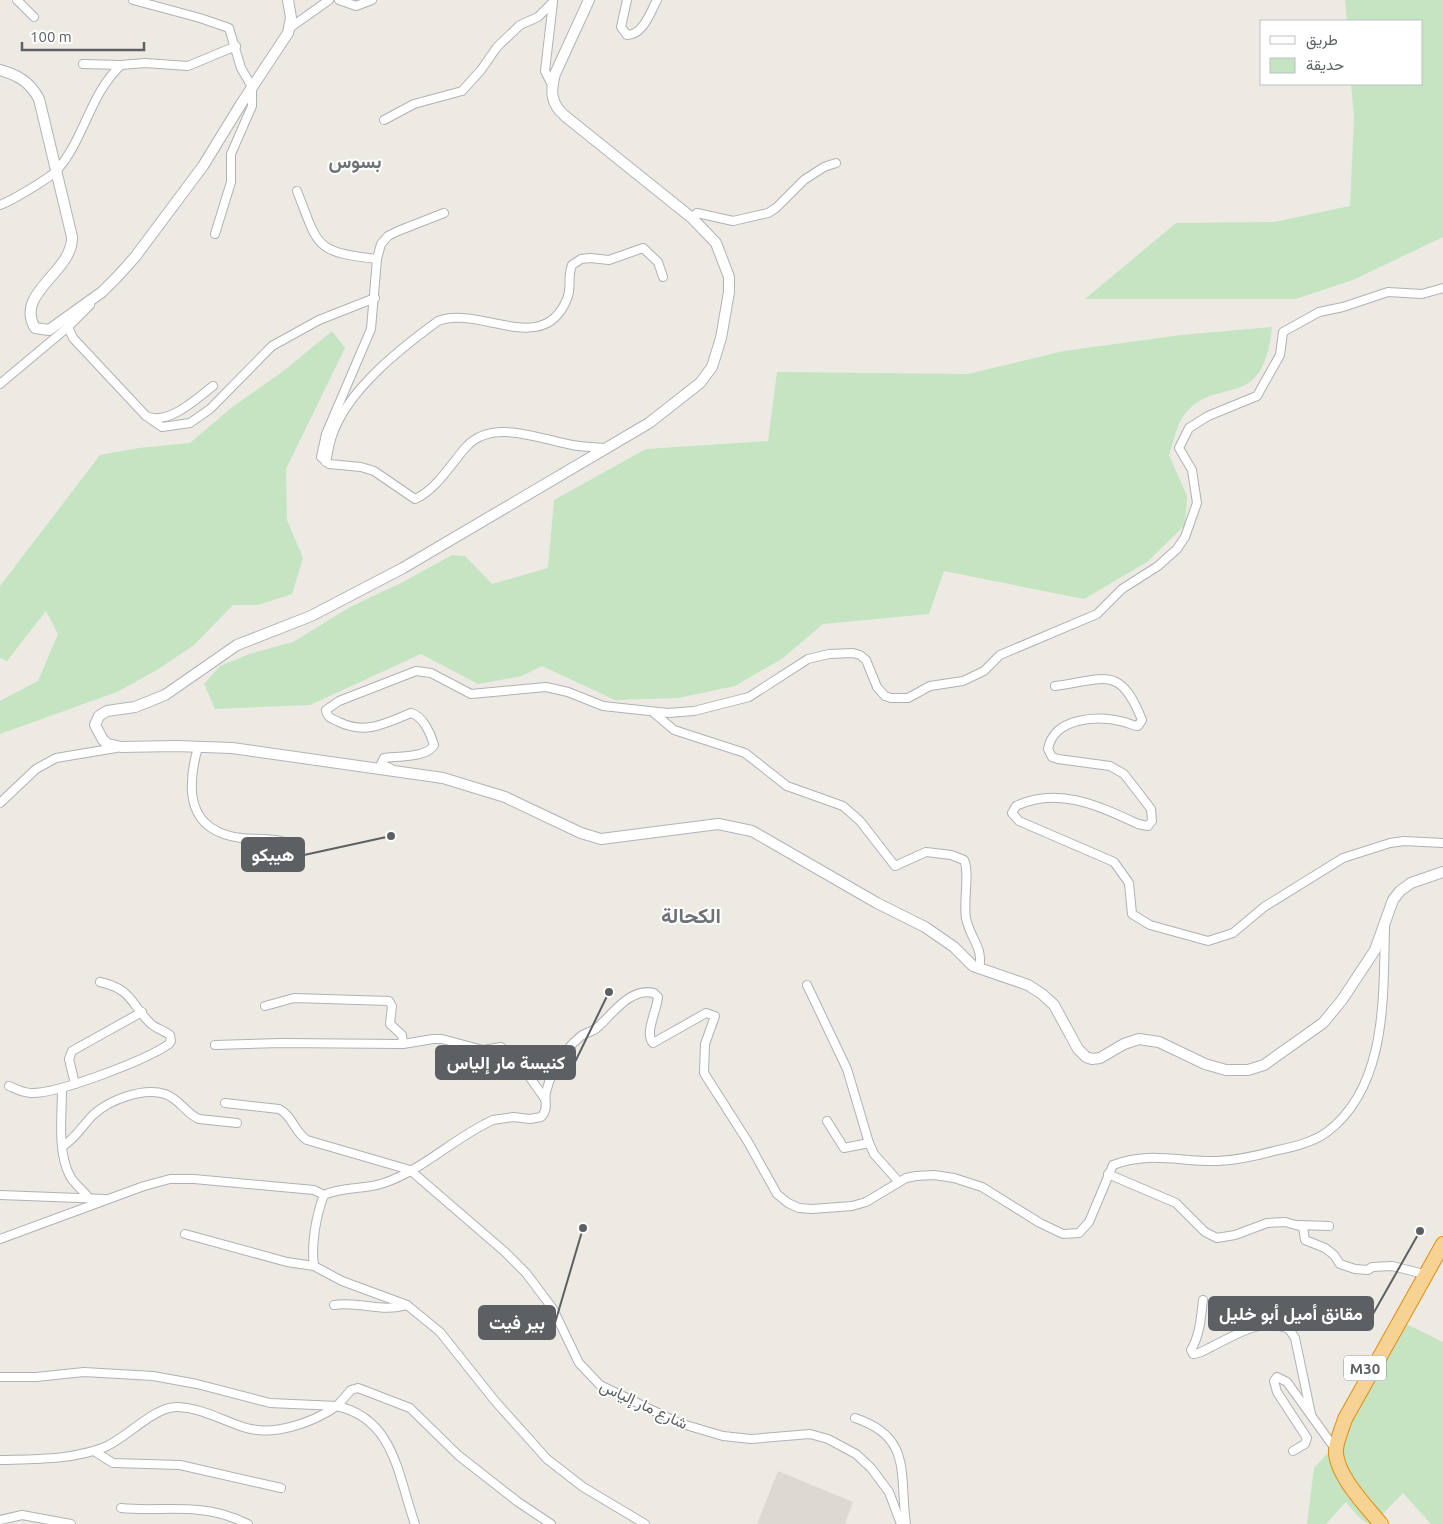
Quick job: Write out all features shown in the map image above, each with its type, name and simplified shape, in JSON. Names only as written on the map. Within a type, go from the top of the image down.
[{"type":"highway","name":"M30","points":[[1380,1524],[1339,1480],[1332,1463],[1332,1431],[1443,1231]]},
{"type":"highway","name":"M30","points":[[1333,1447],[1346,1419],[1443,1244]]},
{"type":"main road","points":[[0,70],[12,73],[34,88],[39,98],[58,170],[72,237],[72,249],[58,271],[34,298],[30,319],[35,328],[49,330],[102,292],[135,257],[203,166],[288,33],[291,18],[288,0]]},
{"type":"main road","points":[[589,0],[552,85],[554,104],[558,110],[692,218],[716,243],[729,277],[726,314],[712,367],[700,383],[649,423],[403,568],[311,616],[237,645],[165,694],[135,707],[108,712],[100,716],[95,725],[97,733],[108,744],[121,747],[232,748],[436,777],[482,788],[526,805],[581,833],[601,839],[718,824],[752,831],[877,903],[925,927],[954,947],[979,969],[1028,985],[1042,994],[1054,1005],[1074,1043],[1086,1057],[1100,1058],[1130,1041],[1144,1040],[1159,1042],[1214,1068],[1248,1070],[1277,1058],[1323,1023],[1362,972],[1374,950],[1393,900],[1405,886],[1443,872]]},
{"type":"street","points":[[18,0],[34,17]]},
{"type":"street","points":[[133,0],[226,27],[231,31],[241,68],[252,87],[252,106],[231,154],[231,182],[214,234]]},
{"type":"street","points":[[288,33],[291,27],[329,0]]},
{"type":"street","points":[[339,0],[356,6],[372,0]]},
{"type":"street","points":[[627,0],[621,27],[627,36],[635,34],[641,29],[656,0]]},
{"type":"street","points":[[552,85],[544,70],[553,1]]},
{"type":"street","points":[[384,120],[414,104],[462,91],[502,41],[520,25],[538,17],[553,1]]},
{"type":"street","points":[[83,64],[121,65],[145,63],[188,66],[236,46]]},
{"type":"street","points":[[0,205],[58,170],[76,140],[103,85],[121,65]]},
{"type":"street","points":[[692,218],[697,213],[706,213],[733,221],[768,214],[804,180],[824,167],[836,163]]},
{"type":"street","points":[[298,191],[314,235],[320,243],[338,254],[377,259]]},
{"type":"street","points":[[444,213],[388,236],[382,244],[377,259],[373,321],[369,336],[326,434],[322,457],[326,462],[333,465],[361,467],[374,471],[415,499],[424,494],[437,481],[468,444],[481,437],[500,432],[536,437],[573,446],[606,448]]},
{"type":"street","points":[[326,462],[332,434],[353,397],[384,364],[438,321],[449,317],[466,317],[528,329],[548,323],[560,312],[567,300],[570,289],[569,272],[576,262],[590,258],[609,260],[638,248],[643,248],[653,255],[661,267],[663,277]]},
{"type":"street","points":[[394,770],[381,764],[381,760],[423,753],[432,749],[434,745],[419,716],[411,713],[377,727],[364,729],[354,728],[330,718],[326,710],[339,701],[416,671],[431,672],[471,694],[546,687],[568,692],[603,706],[654,713],[689,712],[742,700],[754,695],[808,659],[840,652],[853,653],[866,660],[876,687],[885,696],[908,698],[930,686],[963,681],[984,671],[1000,656],[1097,614],[1122,589],[1158,566],[1177,549],[1185,537],[1197,503],[1192,470],[1180,448],[1189,428],[1225,408],[1244,403],[1257,396],[1280,356],[1283,332],[1319,312],[1343,307],[1388,292],[1422,294],[1443,288]]},
{"type":"street","points":[[0,384],[68,327],[102,292]]},
{"type":"street","points":[[68,327],[76,342],[150,418],[162,427],[190,423],[210,409],[272,346],[319,320],[375,298]]},
{"type":"street","points":[[150,418],[159,418],[180,410],[213,386]]},
{"type":"street","points":[[1055,686],[1108,678],[1119,682],[1127,690],[1142,720],[1138,726],[1105,719],[1078,721],[1059,729],[1054,734],[1048,749],[1052,757],[1058,759],[1110,766],[1124,774],[1150,809],[1152,821],[1148,826],[1138,824],[1078,799],[1062,797],[1048,797],[1022,803],[1016,806],[1012,813],[1019,821],[1114,862],[1129,883],[1132,914],[1150,925],[1208,941],[1233,933],[1264,907],[1343,858],[1397,842],[1443,843]]},
{"type":"street","points":[[654,713],[674,730],[745,753],[787,786],[844,806],[860,821],[895,866],[926,852],[951,855],[964,860],[967,870],[965,890],[966,913],[968,926],[981,953],[979,969]]},
{"type":"street","points":[[0,803],[36,769],[56,758],[121,747]]},
{"type":"street","points":[[198,747],[191,772],[194,807],[199,818],[210,827],[231,836],[287,843],[292,850],[288,866]]},
{"type":"street","points":[[314,1266],[313,1255],[320,1206],[324,1195],[336,1190],[363,1189],[384,1183],[410,1170],[493,1120],[513,1116],[530,1119],[541,1117],[546,1111],[545,1099],[555,1068],[577,1040],[597,1028],[609,1013],[636,994],[650,992],[658,997],[650,1037],[653,1043],[706,1013],[716,1016],[705,1044],[704,1073],[748,1142],[777,1194],[788,1203],[799,1208],[812,1209],[852,1206],[866,1202],[899,1182],[924,1175],[966,1181],[990,1191],[1049,1228],[1068,1235],[1079,1233],[1086,1226],[1113,1164],[1134,1158],[1220,1161],[1268,1153],[1318,1138],[1337,1124],[1350,1108],[1372,1066],[1380,1028],[1386,918]]},
{"type":"street","points":[[8,1086],[29,1093],[62,1089],[169,1044],[171,1041],[170,1035],[150,1023],[125,992],[111,984],[100,982]]},
{"type":"street","points":[[807,985],[847,1069],[868,1143],[874,1154],[899,1182]]},
{"type":"street","points":[[265,1006],[294,998],[389,1001],[392,1006],[390,1024],[402,1035],[403,1044]]},
{"type":"street","points":[[75,1084],[69,1060],[72,1050],[142,1012]]},
{"type":"street","points":[[215,1045],[281,1043],[403,1044],[442,1039],[483,1050],[501,1047],[519,1062],[545,1099]]},
{"type":"street","points":[[62,1089],[63,1146],[70,1176],[88,1197]]},
{"type":"street","points":[[63,1146],[74,1139],[86,1122],[106,1105],[142,1094],[164,1094],[181,1103],[194,1117],[237,1122]]},
{"type":"street","points":[[225,1102],[279,1109],[287,1114],[298,1133],[307,1140],[410,1170]]},
{"type":"street","points":[[827,1121],[844,1148],[868,1143]]},
{"type":"street","name":"شارع مار إلياس","points":[[410,1170],[505,1252],[526,1273],[553,1309],[580,1363],[600,1386],[679,1423],[723,1436],[751,1440],[810,1434],[828,1439],[856,1454],[871,1468],[890,1492],[901,1524]]},
{"type":"street","points":[[1108,1174],[1176,1203],[1205,1232],[1217,1238],[1235,1235],[1267,1223],[1280,1222],[1329,1226]]},
{"type":"street","points":[[0,1239],[154,1183],[182,1179],[314,1190],[324,1195]]},
{"type":"street","points":[[0,1195],[107,1199]]},
{"type":"street","points":[[1300,1225],[1304,1230],[1305,1240],[1326,1248],[1340,1264],[1362,1270],[1384,1266],[1420,1272]]},
{"type":"street","points":[[186,1234],[287,1262],[314,1266],[342,1281],[408,1306],[440,1332],[494,1402],[547,1459],[583,1487],[645,1524]]},
{"type":"street","points":[[1203,1300],[1197,1340],[1191,1350],[1193,1354],[1202,1352],[1254,1327],[1272,1324],[1289,1329],[1295,1338],[1311,1414]]},
{"type":"street","points":[[334,1305],[354,1303],[385,1310],[408,1306]]},
{"type":"street","points":[[0,1377],[36,1377],[84,1372],[153,1376],[198,1384],[270,1402],[337,1406],[360,1414],[381,1432],[398,1470],[415,1524]]},
{"type":"street","points":[[1293,1451],[1305,1444],[1307,1438],[1277,1392],[1275,1378],[1280,1377],[1286,1382],[1311,1414],[1333,1447]]},
{"type":"street","points":[[0,1460],[45,1459],[94,1451],[108,1446],[159,1412],[171,1408],[199,1411],[244,1428],[267,1430],[309,1420],[337,1406],[351,1390],[358,1388],[405,1405],[458,1455],[518,1502],[551,1524]]},
{"type":"street","points":[[855,1418],[868,1422],[883,1432],[900,1454],[906,1524]]},
{"type":"street","points":[[94,1451],[114,1463],[180,1465],[282,1488]]},
{"type":"street","points":[[122,1508],[200,1510],[214,1512],[248,1524]]},
{"type":"street","points":[[0,1520],[22,1515],[71,1524]]},
{"type":"shaded area","points":[[778,1471],[853,1502],[845,1524],[757,1524]]},
{"type":"green space","points":[[1345,0],[1443,0],[1443,237],[1353,280],[1296,299],[1085,299],[1176,223],[1274,222],[1350,206],[1354,117],[1351,85],[1423,85],[1423,20],[1347,20]]},
{"type":"green space","points":[[1272,327],[1267,355],[1259,373],[1248,383],[1236,389],[1209,397],[1195,404],[1182,418],[1176,431],[1169,455],[1187,496],[1185,525],[1147,562],[1084,599],[944,571],[929,614],[823,624],[783,658],[735,686],[678,698],[615,700],[542,666],[522,676],[478,684],[421,654],[310,705],[215,709],[204,684],[220,666],[252,653],[293,642],[350,607],[401,583],[452,555],[465,556],[492,584],[548,568],[554,500],[646,449],[768,441],[777,372],[968,374],[1064,351],[1181,335]]},
{"type":"green space","points":[[332,331],[345,348],[286,469],[287,520],[303,558],[292,594],[258,605],[233,605],[194,645],[157,670],[117,692],[0,734],[0,701],[38,681],[58,634],[46,611],[7,661],[0,658],[0,586],[100,455],[139,448],[190,443],[231,408],[286,369]]},
{"type":"green space","points":[[1400,1321],[1443,1342],[1443,1524],[1431,1524],[1403,1493],[1373,1524],[1361,1519],[1346,1502],[1326,1524],[1307,1524],[1314,1468],[1327,1454]]},
{"type":"place","name":"هيبكو","points":[[391,836]]},
{"type":"place","name":"كنيسة مار إلياس","points":[[609,992]]},
{"type":"place","name":"بير فيت","points":[[583,1228]]},
{"type":"place","name":"مقانق أميل أبو خليل","points":[[1420,1231]]},
{"type":"district","name":"بسوس","points":[[355,161]]},
{"type":"district","name":"الكحالة","points":[[691,915]]}]
